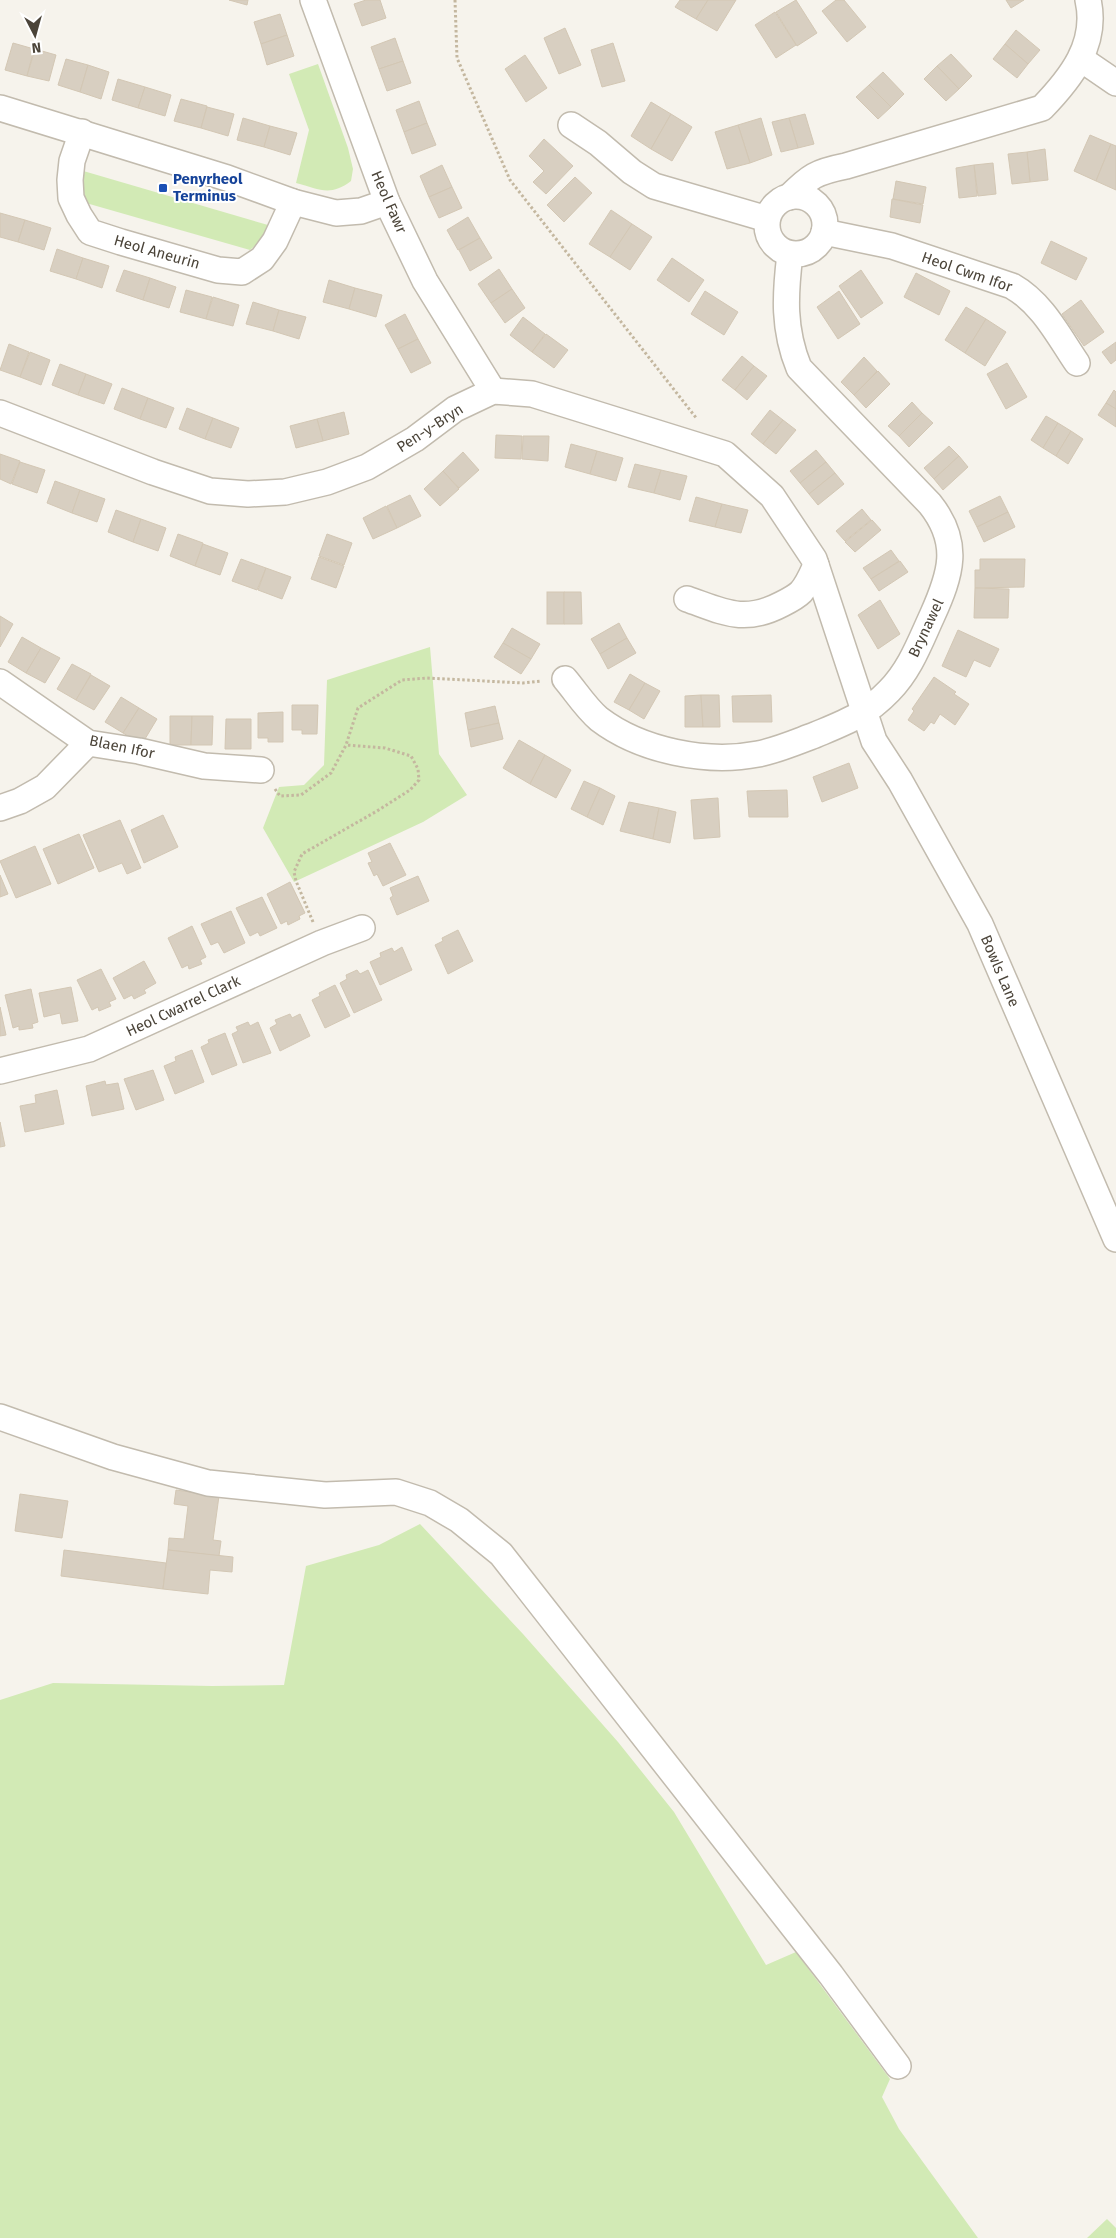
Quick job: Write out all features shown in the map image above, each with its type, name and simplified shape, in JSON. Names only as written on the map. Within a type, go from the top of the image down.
[{"type":"street","name":"Heol Fawr","points":[[313,0],[387,202],[425,281],[493,391]]},
{"type":"street","points":[[789,197],[808,178],[820,171],[846,166],[1042,108],[1064,85],[1081,59],[1092,17],[1088,0]]},
{"type":"street","points":[[1081,59],[1116,83]]},
{"type":"street","points":[[0,108],[226,178],[293,202],[336,213],[361,211],[387,202]]},
{"type":"street","points":[[571,125],[598,143],[632,172],[654,186],[767,219]]},
{"type":"street","name":"Heol Aneurin","points":[[82,132],[72,161],[71,198],[90,232],[218,270],[242,272],[262,259],[275,241],[293,202]]},
{"type":"street","points":[[822,221],[805,197],[789,197],[777,202],[767,219],[766,229],[769,239],[775,246],[790,254],[803,254],[812,251],[819,244],[822,221],[825,193],[833,180],[846,166]]},
{"type":"street","name":"Heol Cwm Ifor","points":[[822,221],[1012,286],[1028,297],[1044,314],[1077,363]]},
{"type":"street","name":"Brynawel","points":[[565,679],[599,719],[621,732],[646,743],[672,751],[705,756],[730,756],[756,754],[783,748],[864,714],[891,690],[904,674],[949,574],[950,540],[946,527],[930,504],[798,368],[793,353],[785,307],[790,254]]},
{"type":"street","name":"Pen-y-Bryn","points":[[0,413],[153,472],[210,491],[248,494],[285,492],[327,482],[367,467],[415,439],[455,409],[493,391],[532,394],[725,454],[772,496],[816,565]]},
{"type":"street","points":[[686,599],[725,613],[746,616],[758,614],[773,609],[800,593],[816,565]]},
{"type":"street","name":"Bowls Lane","points":[[816,565],[874,741],[900,781],[980,924],[1116,1239]]},
{"type":"street","name":"Blaen Ifor","points":[[0,682],[88,743],[139,751],[204,766],[261,770]]},
{"type":"street","points":[[0,808],[20,801],[45,787],[88,743]]},
{"type":"street","name":"Heol Cwarrel Clark","points":[[0,1071],[88,1049],[322,943],[362,928]]},
{"type":"street","points":[[9,1421],[113,1458],[208,1483],[325,1495],[396,1492],[430,1503],[459,1520],[501,1554],[831,1975],[898,2066]]},
{"type":"path","points":[[454,0],[457,58],[510,180],[700,423]]},
{"type":"path","points":[[261,770],[280,796],[301,795],[331,773],[346,745],[358,708],[402,680],[428,678],[523,683],[565,679]]},
{"type":"path","points":[[322,943],[296,881],[294,872],[302,854],[386,806],[410,790],[419,780],[418,769],[411,756],[385,748],[346,745]]},
{"type":"green space","points":[[318,64],[348,148],[353,169],[351,181],[337,189],[330,190],[296,183],[309,130],[289,74]]},
{"type":"green space","points":[[80,170],[268,225],[271,228],[265,237],[250,250],[86,203]]},
{"type":"green space","points":[[430,647],[439,754],[467,795],[423,822],[294,882],[263,828],[279,787],[304,785],[324,765],[327,680]]},
{"type":"green space","points":[[420,1524],[523,1634],[618,1742],[674,1812],[766,1965],[796,1952],[890,2079],[882,2097],[899,2129],[978,2238],[0,2238],[0,1700],[53,1683],[212,1686],[284,1685],[306,1566],[379,1545]]},
{"type":"green space","points":[[1107,2219],[1116,2228],[1116,2238],[1087,2238]]},
{"type":"building","points":[[229,0],[248,0],[247,5]]},
{"type":"building","points":[[366,0],[380,0],[386,18],[362,26],[354,4]]},
{"type":"building","points":[[680,0],[708,0],[696,19],[675,7]]},
{"type":"building","points":[[708,0],[736,0],[717,31],[696,19]]},
{"type":"building","points":[[796,0],[817,33],[797,46],[776,12]]},
{"type":"building","points":[[836,0],[844,0],[866,27],[847,42],[822,11]]},
{"type":"building","points":[[1006,0],[1024,0],[1011,8]]},
{"type":"building","points":[[775,12],[796,45],[776,58],[755,25]]},
{"type":"building","points":[[280,14],[287,35],[261,44],[254,22]]},
{"type":"building","points":[[565,28],[581,65],[559,74],[544,38]]},
{"type":"building","points":[[1016,30],[1040,50],[1028,64],[1005,44]]},
{"type":"building","points":[[287,35],[294,56],[267,65],[261,44]]},
{"type":"building","points":[[395,38],[403,61],[379,69],[371,47]]},
{"type":"building","points":[[13,43],[34,49],[27,76],[5,70]]},
{"type":"building","points":[[613,43],[625,81],[602,87],[591,50]]},
{"type":"building","points":[[1005,44],[1028,64],[1017,78],[993,59]]},
{"type":"building","points":[[35,49],[56,55],[49,81],[27,76]]},
{"type":"building","points":[[951,54],[972,76],[959,89],[937,66]]},
{"type":"building","points":[[525,55],[547,88],[526,102],[505,69]]},
{"type":"building","points":[[66,59],[88,65],[80,92],[58,85]]},
{"type":"building","points":[[403,61],[411,83],[387,91],[379,69]]},
{"type":"building","points":[[88,65],[109,72],[101,99],[80,92]]},
{"type":"building","points":[[937,66],[959,89],[946,101],[924,79]]},
{"type":"building","points":[[883,72],[904,94],[891,107],[869,85]]},
{"type":"building","points":[[118,79],[145,87],[138,108],[112,100]]},
{"type":"building","points":[[869,85],[891,107],[878,119],[856,97]]},
{"type":"building","points":[[145,87],[171,95],[165,116],[138,108]]},
{"type":"building","points":[[181,99],[207,106],[201,128],[174,121]]},
{"type":"building","points":[[419,101],[427,123],[404,132],[396,110]]},
{"type":"building","points":[[651,102],[671,114],[651,149],[631,136]]},
{"type":"building","points":[[207,107],[234,114],[228,136],[201,128]]},
{"type":"building","points":[[671,114],[692,127],[672,161],[651,149]]},
{"type":"building","points":[[805,114],[814,144],[798,148],[789,118]]},
{"type":"building","points":[[243,118],[270,126],[264,147],[237,140]]},
{"type":"building","points":[[761,118],[772,155],[750,163],[738,125]]},
{"type":"building","points":[[789,118],[798,148],[781,152],[772,122]]},
{"type":"building","points":[[427,123],[436,145],[412,154],[404,132]]},
{"type":"building","points":[[738,125],[750,163],[727,169],[715,132]]},
{"type":"building","points":[[270,126],[297,133],[290,155],[264,147]]},
{"type":"building","points":[[1090,135],[1111,144],[1096,181],[1074,171]]},
{"type":"building","points":[[544,139],[573,166],[546,194],[533,182],[544,171],[529,156]]},
{"type":"building","points":[[1111,144],[1116,146],[1116,190],[1096,181]]},
{"type":"building","points":[[1045,149],[1048,180],[1030,182],[1027,152]]},
{"type":"building","points":[[1027,152],[1030,182],[1012,184],[1008,154]]},
{"type":"building","points":[[993,163],[996,194],[978,196],[974,165]]},
{"type":"building","points":[[442,165],[452,187],[429,197],[420,176]]},
{"type":"building","points":[[974,165],[977,196],[959,198],[956,168]]},
{"type":"building","points":[[575,177],[592,193],[564,222],[547,205]]},
{"type":"building","points":[[896,181],[926,187],[923,204],[893,199]]},
{"type":"building","points":[[452,187],[462,208],[439,218],[429,197]]},
{"type":"building","points":[[892,199],[923,205],[920,223],[890,217]]},
{"type":"building","points":[[611,210],[632,224],[610,257],[589,244]]},
{"type":"building","points":[[0,213],[25,220],[18,242],[0,237]]},
{"type":"building","points":[[468,217],[480,238],[458,250],[447,230]]},
{"type":"building","points":[[25,220],[51,228],[44,250],[18,242]]},
{"type":"building","points":[[632,224],[652,237],[630,270],[610,257]]},
{"type":"building","points":[[480,238],[492,258],[470,271],[459,250]]},
{"type":"building","points":[[1051,241],[1087,258],[1076,280],[1041,263]]},
{"type":"building","points":[[57,249],[83,258],[76,279],[50,271]]},
{"type":"building","points":[[83,258],[109,266],[102,288],[76,279]]},
{"type":"building","points":[[672,258],[704,280],[689,302],[657,280]]},
{"type":"building","points":[[499,269],[512,289],[491,303],[478,284]]},
{"type":"building","points":[[124,270],[150,278],[143,300],[116,291]]},
{"type":"building","points":[[861,270],[883,303],[861,318],[839,286]]},
{"type":"building","points":[[916,273],[950,291],[939,315],[904,297]]},
{"type":"building","points":[[150,278],[176,287],[169,308],[143,300]]},
{"type":"building","points":[[329,280],[355,288],[349,309],[323,302]]},
{"type":"building","points":[[355,288],[382,295],[376,317],[349,309]]},
{"type":"building","points":[[512,289],[525,308],[505,323],[491,303]]},
{"type":"building","points":[[186,290],[212,297],[206,319],[180,312]]},
{"type":"building","points":[[705,291],[738,312],[724,335],[691,314]]},
{"type":"building","points":[[839,291],[860,324],[838,339],[817,307]]},
{"type":"building","points":[[213,297],[239,305],[233,326],[206,319]]},
{"type":"building","points":[[1081,300],[1104,332],[1084,346],[1062,314]]},
{"type":"building","points":[[253,302],[279,310],[273,331],[246,324]]},
{"type":"building","points":[[966,307],[986,319],[965,353],[945,340]]},
{"type":"building","points":[[279,310],[306,317],[299,339],[273,331]]},
{"type":"building","points":[[405,314],[418,339],[398,349],[385,325]]},
{"type":"building","points":[[523,317],[545,334],[532,352],[510,335]]},
{"type":"building","points":[[986,319],[1006,332],[985,366],[965,353]]},
{"type":"building","points":[[546,334],[568,350],[554,368],[532,352]]},
{"type":"building","points":[[418,339],[431,363],[411,373],[398,349]]},
{"type":"building","points":[[1116,342],[1116,360],[1111,364],[1102,352]]},
{"type":"building","points":[[9,344],[29,352],[20,377],[0,370]]},
{"type":"building","points":[[30,352],[50,360],[41,385],[20,377]]},
{"type":"building","points":[[742,356],[754,366],[735,390],[722,380]]},
{"type":"building","points":[[864,357],[877,371],[854,395],[841,382]]},
{"type":"building","points":[[1007,363],[1027,397],[1006,409],[987,374]]},
{"type":"building","points":[[60,364],[86,374],[78,395],[52,385]]},
{"type":"building","points":[[754,366],[767,376],[747,400],[735,390]]},
{"type":"building","points":[[878,371],[890,384],[866,408],[854,395]]},
{"type":"building","points":[[86,374],[112,384],[104,404],[78,395]]},
{"type":"building","points":[[122,388],[148,398],[140,419],[114,409]]},
{"type":"building","points":[[1114,390],[1116,392],[1116,409],[1106,403]]},
{"type":"building","points":[[148,398],[174,408],[166,428],[140,419]]},
{"type":"building","points":[[912,402],[922,413],[899,436],[888,426]]},
{"type":"building","points":[[1106,403],[1116,409],[1116,427],[1098,415]]},
{"type":"building","points":[[187,408],[213,418],[205,439],[179,429]]},
{"type":"building","points":[[770,410],[783,420],[763,444],[751,434]]},
{"type":"building","points":[[344,412],[349,434],[323,441],[317,419]]},
{"type":"building","points":[[922,413],[933,423],[909,447],[899,436]]},
{"type":"building","points":[[1046,416],[1058,423],[1043,448],[1031,440]]},
{"type":"building","points":[[213,418],[239,428],[231,448],[205,439]]},
{"type":"building","points":[[317,419],[323,441],[296,448],[290,426]]},
{"type":"building","points":[[783,420],[796,430],[776,454],[763,444]]},
{"type":"building","points":[[1058,423],[1071,431],[1056,456],[1043,448]]},
{"type":"building","points":[[1071,431],[1083,439],[1068,464],[1056,456]]},
{"type":"building","points":[[496,435],[522,436],[521,459],[495,458]]},
{"type":"building","points":[[523,436],[549,436],[548,461],[522,459]]},
{"type":"building","points":[[571,444],[597,451],[590,474],[565,467]]},
{"type":"building","points":[[949,446],[959,456],[934,479],[924,468]]},
{"type":"building","points":[[816,450],[826,462],[800,483],[790,471]]},
{"type":"building","points":[[597,451],[623,458],[616,481],[590,474]]},
{"type":"building","points":[[463,452],[479,470],[459,488],[443,471]]},
{"type":"building","points":[[0,454],[20,461],[11,484],[0,479]]},
{"type":"building","points":[[959,456],[968,467],[943,490],[934,479]]},
{"type":"building","points":[[20,462],[45,470],[37,493],[12,484]]},
{"type":"building","points":[[826,462],[835,473],[809,494],[800,483]]},
{"type":"building","points":[[635,464],[661,470],[654,493],[628,487]]},
{"type":"building","points":[[661,470],[687,476],[680,500],[654,493]]},
{"type":"building","points":[[443,471],[459,489],[440,506],[424,489]]},
{"type":"building","points":[[835,473],[844,484],[818,505],[809,494]]},
{"type":"building","points":[[55,481],[80,490],[72,513],[47,503]]},
{"type":"building","points":[[80,490],[105,499],[97,522],[72,513]]},
{"type":"building","points":[[410,495],[421,516],[397,528],[387,506]]},
{"type":"building","points":[[1000,496],[1008,512],[977,527],[969,511]]},
{"type":"building","points":[[696,497],[722,504],[715,527],[689,521]]},
{"type":"building","points":[[722,504],[748,510],[741,533],[715,527]]},
{"type":"building","points":[[386,506],[397,528],[373,539],[363,518]]},
{"type":"building","points":[[862,509],[871,520],[845,541],[836,531]]},
{"type":"building","points":[[116,510],[141,519],[133,542],[108,532]]},
{"type":"building","points":[[1008,512],[1015,527],[984,542],[977,527]]},
{"type":"building","points":[[141,519],[166,528],[158,551],[133,542]]},
{"type":"building","points":[[872,520],[881,530],[855,552],[845,542]]},
{"type":"building","points":[[178,534],[203,543],[195,566],[170,556]]},
{"type":"building","points":[[327,534],[352,543],[344,565],[319,556]]},
{"type":"building","points":[[203,544],[228,553],[220,575],[195,566]]},
{"type":"building","points":[[891,550],[899,561],[871,579],[863,568]]},
{"type":"building","points":[[319,557],[344,566],[336,588],[311,579]]},
{"type":"building","points":[[241,559],[266,568],[257,590],[232,581]]},
{"type":"building","points":[[980,559],[1025,559],[1024,587],[975,588],[975,570],[980,570]]},
{"type":"building","points":[[900,561],[908,572],[879,591],[871,579]]},
{"type":"building","points":[[266,568],[291,577],[282,599],[258,590]]},
{"type":"building","points":[[975,588],[1009,589],[1008,618],[974,618]]},
{"type":"building","points":[[547,592],[564,592],[564,624],[547,624]]},
{"type":"building","points":[[564,592],[581,592],[582,624],[564,624]]},
{"type":"building","points":[[880,600],[900,634],[878,649],[858,615]]},
{"type":"building","points":[[0,616],[13,624],[0,647]]},
{"type":"building","points":[[619,623],[627,638],[600,654],[591,639]]},
{"type":"building","points":[[512,628],[540,644],[531,659],[503,643]]},
{"type":"building","points":[[958,630],[999,649],[990,667],[974,660],[966,677],[942,666]]},
{"type":"building","points":[[22,637],[41,648],[26,673],[8,662]]},
{"type":"building","points":[[627,638],[636,653],[608,669],[600,654]]},
{"type":"building","points":[[503,643],[531,659],[521,674],[494,657]]},
{"type":"building","points":[[41,648],[60,658],[45,683],[26,673]]},
{"type":"building","points":[[72,664],[91,674],[76,700],[57,689]]},
{"type":"building","points":[[630,674],[645,683],[629,710],[614,702]]},
{"type":"building","points":[[91,675],[110,686],[94,710],[76,700]]},
{"type":"building","points":[[934,677],[956,692],[954,694],[969,704],[955,725],[940,714],[934,724],[931,722],[924,731],[908,720],[914,711],[912,709]]},
{"type":"building","points":[[645,683],[660,691],[644,719],[629,710]]},
{"type":"building","points":[[701,695],[703,727],[685,727],[685,696]]},
{"type":"building","points":[[701,695],[719,695],[720,727],[703,727]]},
{"type":"building","points":[[771,695],[772,722],[733,722],[732,696]]},
{"type":"building","points":[[121,697],[139,708],[123,733],[105,722]]},
{"type":"building","points":[[292,705],[318,705],[317,734],[302,734],[302,730],[292,730]]},
{"type":"building","points":[[495,706],[499,723],[468,730],[465,713]]},
{"type":"building","points":[[139,708],[157,719],[142,744],[123,733]]},
{"type":"building","points":[[283,712],[283,742],[268,742],[268,738],[258,738],[258,713]]},
{"type":"building","points":[[170,716],[192,716],[191,745],[170,745]]},
{"type":"building","points":[[192,716],[213,716],[212,745],[191,745]]},
{"type":"building","points":[[226,719],[251,719],[251,749],[225,749]]},
{"type":"building","points":[[499,723],[503,739],[471,747],[468,730]]},
{"type":"building","points":[[519,740],[545,755],[530,784],[503,768]]},
{"type":"building","points":[[545,755],[571,770],[556,798],[530,784]]},
{"type":"building","points":[[849,763],[858,788],[822,802],[813,777]]},
{"type":"building","points":[[584,781],[600,788],[587,817],[571,809]]},
{"type":"building","points":[[600,788],[615,796],[603,825],[587,817]]},
{"type":"building","points":[[787,790],[788,817],[749,817],[747,791]]},
{"type":"building","points":[[718,798],[720,837],[694,839],[691,800]]},
{"type":"building","points":[[629,802],[659,808],[653,839],[620,831]]},
{"type":"building","points":[[659,808],[676,812],[670,843],[653,839]]},
{"type":"building","points":[[163,815],[178,847],[144,863],[131,830]]},
{"type":"building","points":[[120,820],[141,868],[127,874],[122,863],[99,872],[83,835]]},
{"type":"building","points":[[79,834],[94,868],[58,884],[43,849]]},
{"type":"building","points":[[390,843],[406,875],[383,886],[377,874],[374,876],[368,863],[372,862],[368,853]]},
{"type":"building","points":[[35,846],[51,884],[16,898],[0,861]]},
{"type":"building","points":[[0,875],[8,894],[0,897]]},
{"type":"building","points":[[418,876],[429,901],[397,915],[390,898],[393,896],[390,888]]},
{"type":"building","points":[[290,882],[305,913],[299,916],[300,919],[288,925],[287,921],[281,924],[267,894]]},
{"type":"building","points":[[262,897],[277,928],[260,936],[258,932],[250,936],[236,908]]},
{"type":"building","points":[[231,911],[245,943],[224,953],[218,942],[211,945],[201,924]]},
{"type":"building","points":[[192,926],[206,957],[200,960],[202,964],[189,969],[188,965],[182,968],[168,938]]},
{"type":"building","points":[[458,930],[473,961],[448,974],[435,945],[443,941],[442,938]]},
{"type":"building","points":[[402,947],[412,970],[380,985],[370,962],[381,957],[380,953],[392,948],[394,952]]},
{"type":"building","points":[[144,961],[156,983],[144,990],[146,993],[134,999],[132,995],[124,999],[113,978]]},
{"type":"building","points":[[101,969],[116,999],[109,1002],[111,1006],[99,1011],[98,1007],[92,1010],[77,980]]},
{"type":"building","points":[[357,970],[360,974],[368,970],[382,1000],[354,1013],[340,983],[347,979],[346,975]]},
{"type":"building","points":[[335,985],[350,1016],[325,1028],[312,1000],[320,996],[319,993]]},
{"type":"building","points":[[71,987],[78,1021],[62,1024],[60,1013],[44,1017],[39,993]]},
{"type":"building","points":[[31,989],[38,1022],[32,1024],[33,1028],[19,1030],[19,1026],[13,1028],[5,995]]},
{"type":"building","points":[[0,1007],[6,1035],[0,1036]]},
{"type":"building","points":[[290,1014],[292,1018],[300,1014],[310,1036],[280,1051],[270,1028],[277,1024],[275,1020]]},
{"type":"building","points":[[248,1022],[250,1026],[258,1022],[271,1053],[243,1063],[232,1034],[238,1031],[236,1027]]},
{"type":"building","points":[[225,1033],[237,1065],[212,1075],[201,1047],[209,1043],[208,1040]]},
{"type":"building","points":[[192,1050],[204,1082],[175,1094],[164,1066],[176,1061],[175,1057]]},
{"type":"building","points":[[153,1070],[164,1100],[136,1110],[124,1079]]},
{"type":"building","points":[[105,1081],[106,1085],[118,1083],[124,1109],[92,1116],[86,1086]]},
{"type":"building","points":[[57,1090],[64,1124],[25,1132],[20,1106],[36,1103],[35,1095]]},
{"type":"building","points":[[0,1122],[5,1146],[0,1147]]},
{"type":"building","points":[[176,1490],[219,1496],[213,1540],[221,1541],[219,1556],[168,1550],[169,1538],[184,1539],[188,1506],[174,1504]]},
{"type":"building","points":[[20,1494],[68,1501],[62,1538],[15,1531]]},
{"type":"building","points":[[64,1550],[166,1563],[163,1589],[61,1576]]},
{"type":"building","points":[[168,1550],[233,1557],[232,1572],[210,1570],[208,1594],[163,1589]]},
{"type":"place","name":"Penyrheol Terminus","points":[[163,188]]}]
